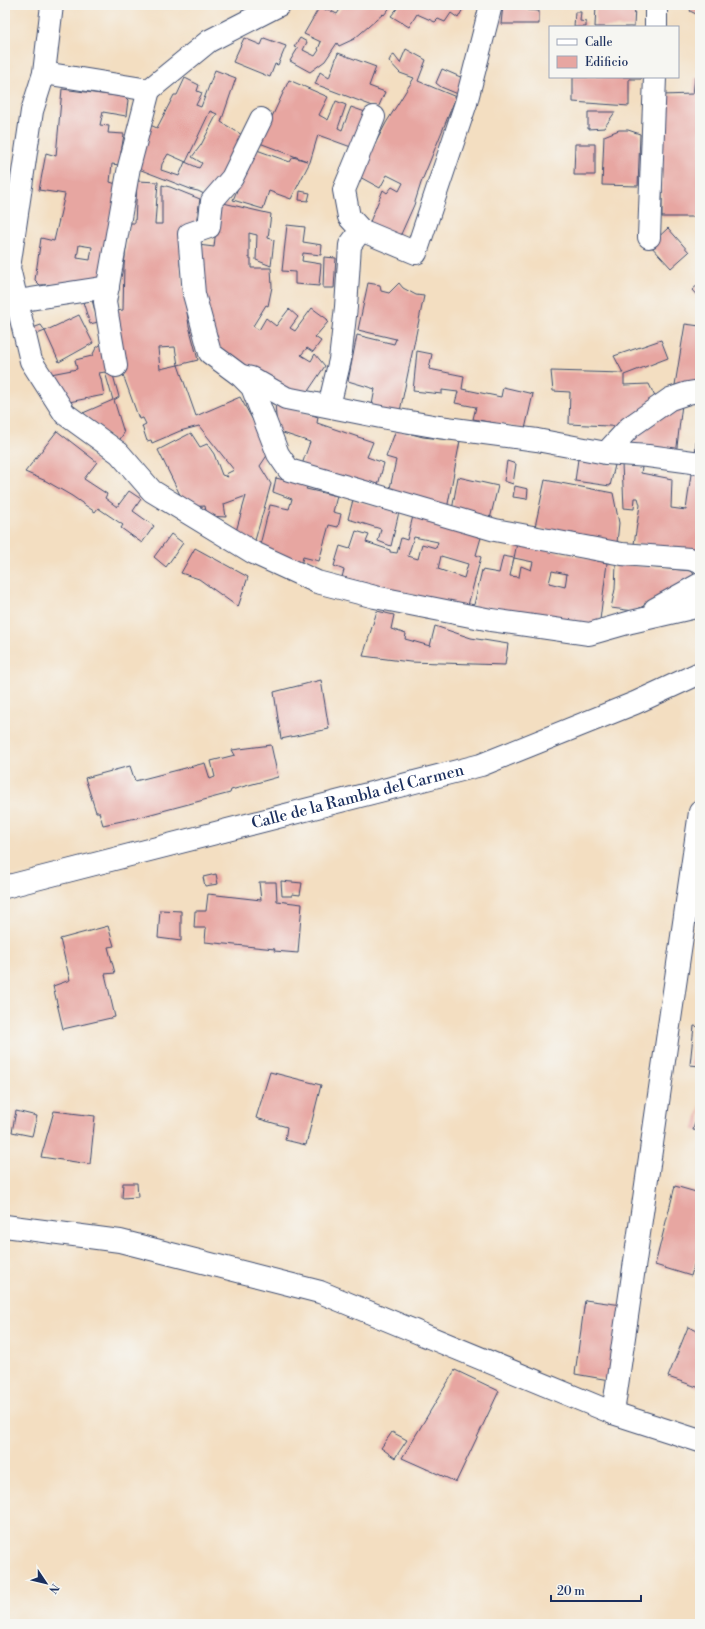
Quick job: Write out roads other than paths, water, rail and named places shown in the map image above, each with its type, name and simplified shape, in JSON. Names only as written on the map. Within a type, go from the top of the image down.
[{"type":"street","points":[[52,5],[44,73],[32,111],[9,268],[31,361],[65,414],[119,453],[152,491],[254,553],[317,582],[375,597],[491,620],[589,634],[631,622],[700,606]]},
{"type":"street","points":[[116,366],[105,302],[129,167],[149,90],[209,41],[279,5]]},
{"type":"street","points":[[374,117],[344,190],[349,217],[361,230],[416,253],[466,103],[490,5]]},
{"type":"street","points":[[656,5],[656,26]]},
{"type":"street","points":[[44,73],[149,90]]},
{"type":"street","points":[[649,237],[655,78]]},
{"type":"street","points":[[261,119],[232,178],[212,201],[209,227],[189,234],[194,294],[210,353],[242,376],[252,387],[278,454],[289,470],[495,530],[622,554],[690,559],[700,562]]},
{"type":"street","points":[[329,406],[340,360],[346,307],[350,246],[361,230]]},
{"type":"street","points":[[17,301],[108,287]]},
{"type":"street","points":[[242,376],[251,378],[286,398],[395,419],[537,440],[606,454],[648,456],[700,463]]},
{"type":"street","points":[[606,454],[630,427],[670,399],[700,391]]},
{"type":"street","points":[[631,622],[700,584]]},
{"type":"street","name":"Calle de la Rambla del Carmen","points":[[5,888],[481,765],[635,703],[700,673]]},
{"type":"street","points":[[613,1413],[700,812]]},
{"type":"street","points":[[5,1226],[120,1241],[320,1292],[613,1413],[700,1441]]}]
